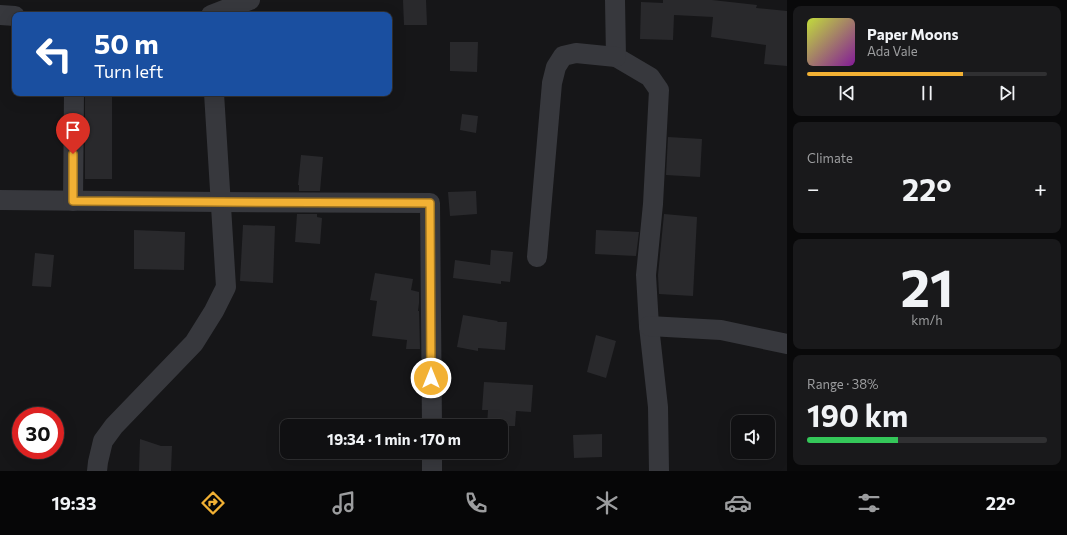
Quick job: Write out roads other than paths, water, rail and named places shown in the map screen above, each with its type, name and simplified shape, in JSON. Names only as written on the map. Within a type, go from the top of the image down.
[{"type":"street","points":[[219,12],[250,0]]},
{"type":"street","points":[[615,0],[616,57]]},
{"type":"street","points":[[0,15],[12,16]]},
{"type":"street","points":[[537,257],[552,83],[556,67],[563,56],[576,53],[616,57],[650,77],[659,90],[646,275],[649,326],[658,407],[659,471]]},
{"type":"street","points":[[73,201],[74,96]]},
{"type":"street","points":[[97,471],[103,441],[114,426],[194,343],[214,311],[226,287],[214,96]]},
{"type":"street","points":[[0,200],[430,203],[432,419]]},
{"type":"street","points":[[649,326],[721,330],[787,344]]},
{"type":"street","points":[[432,459],[432,471]]}]
